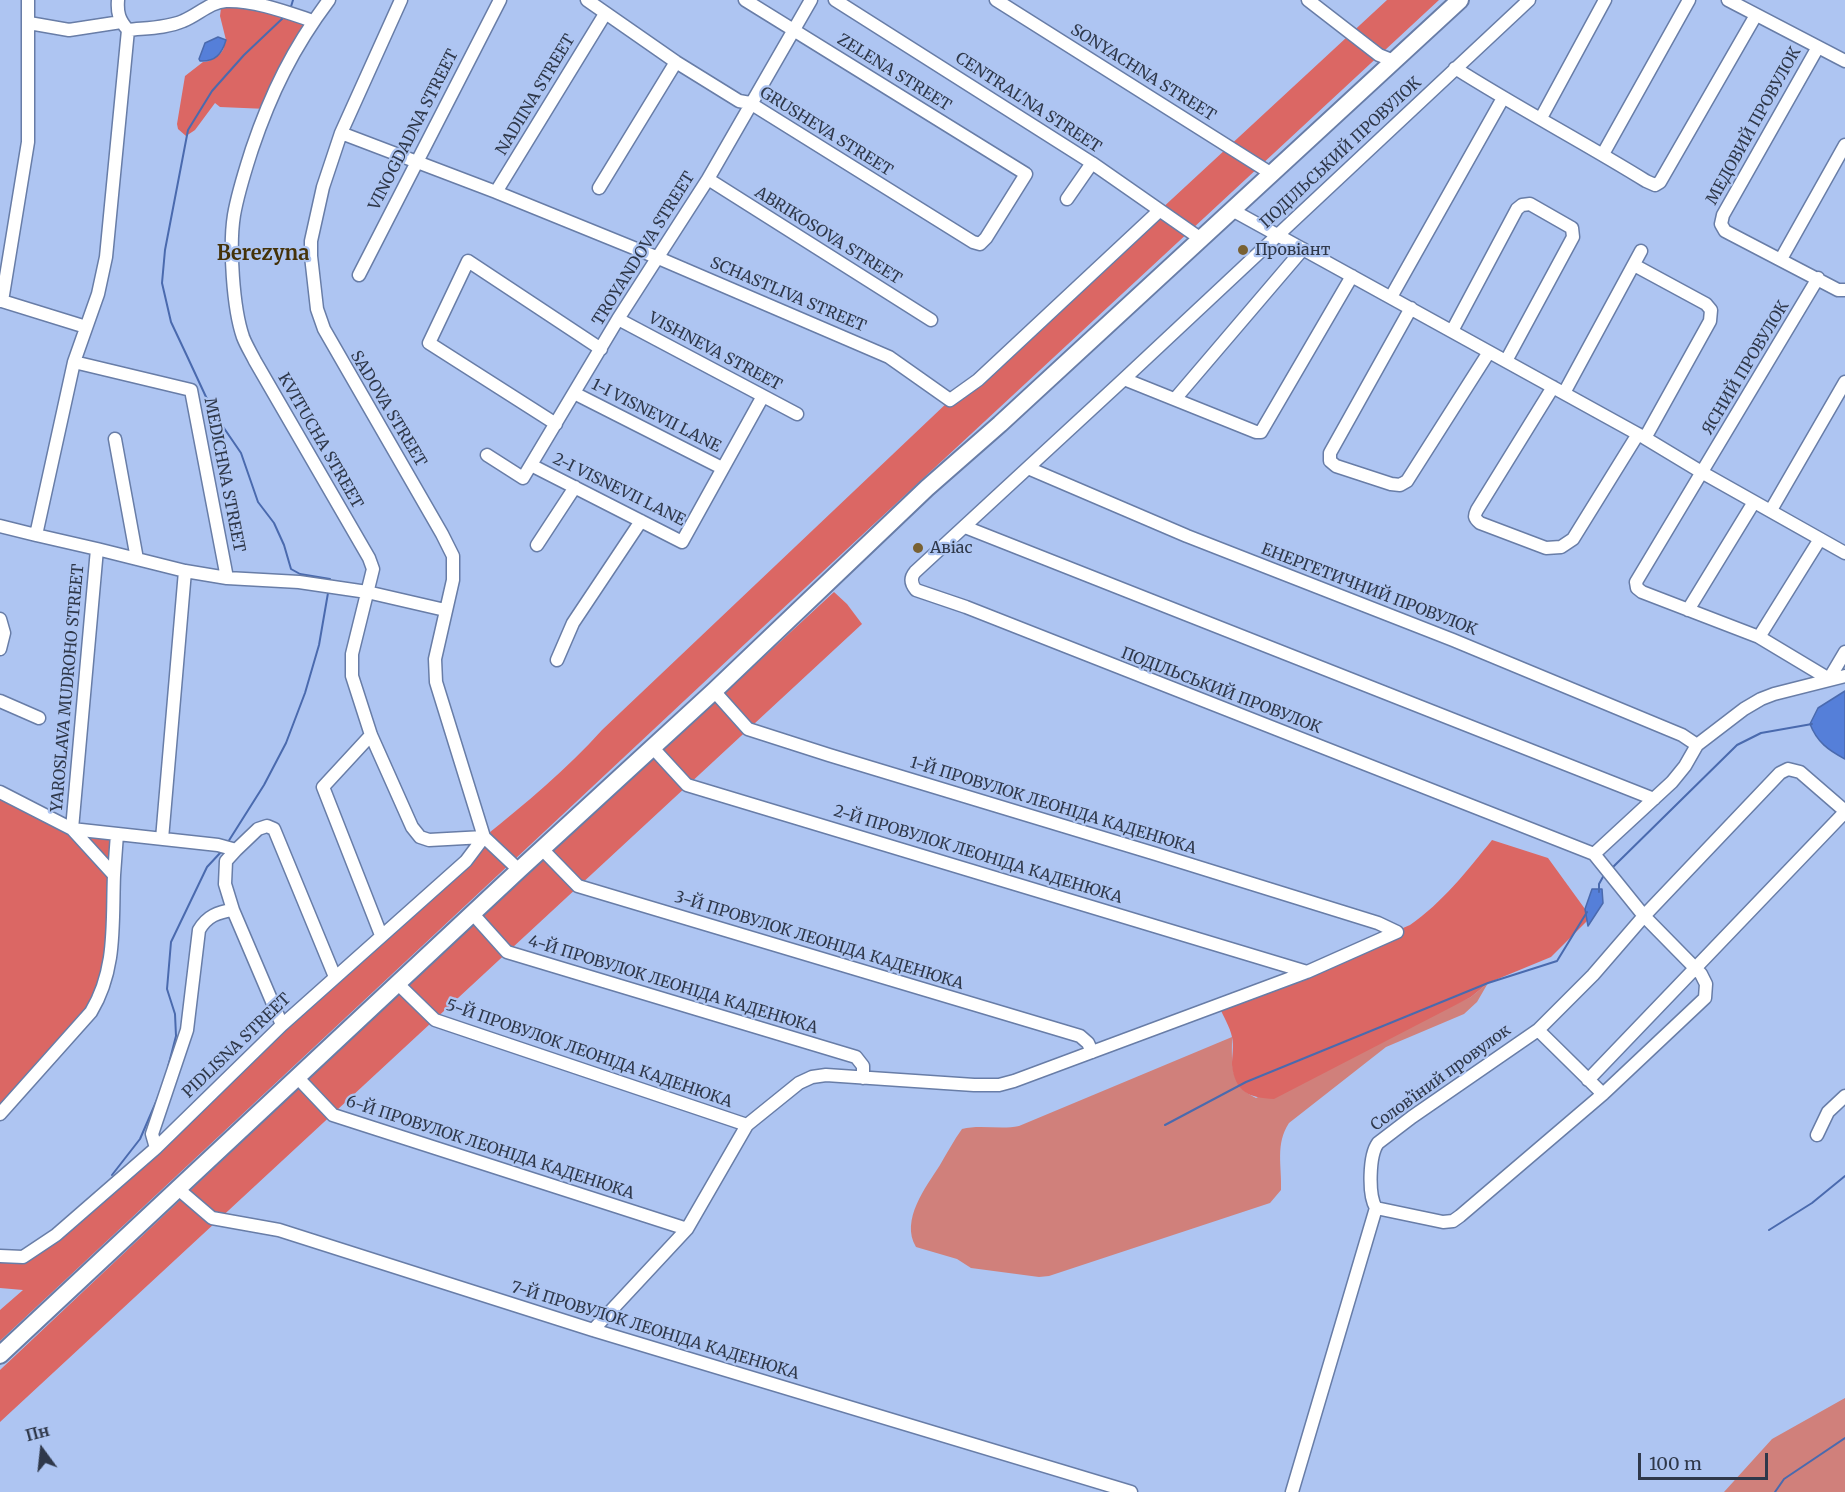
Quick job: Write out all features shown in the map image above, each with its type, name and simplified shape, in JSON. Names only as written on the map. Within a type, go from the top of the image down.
[{"type":"highway","points":[[0,1355],[472,913],[714,691],[918,496],[1460,0]]},
{"type":"street","points":[[28,0],[28,142],[1,301],[86,327]]},
{"type":"street","points":[[36,535],[74,362],[98,294],[106,257],[124,26],[118,15],[118,0]]},
{"type":"street","name":"KVITUCHA STREET","points":[[329,0],[313,21],[279,78],[237,197],[233,237],[236,303],[243,337],[255,362],[369,558],[373,569],[350,666],[353,686],[371,735],[412,827],[420,837],[429,840],[484,837]]},
{"type":"street","name":"SADOVA STREET","points":[[401,0],[341,133],[323,187],[310,256],[316,309],[331,344],[453,556],[453,580],[435,659],[436,682],[484,837]]},
{"type":"street","name":"VINOGDADNA STREET","points":[[358,275],[500,0]]},
{"type":"street","name":"GRUSHEVA STREET","points":[[587,0],[676,62],[739,101],[750,103],[973,242],[980,244],[986,238],[1026,174]]},
{"type":"street","name":"ZELENA STREET","points":[[745,0],[1026,174]]},
{"type":"street","name":"TROYANDOVA STREET","points":[[531,465],[656,257],[708,178],[811,0]]},
{"type":"street","name":"CENTRAL'NA STREET","points":[[835,0],[1092,163],[1201,239]]},
{"type":"street","name":"SONYACHNA STREET","points":[[996,0],[1272,174]]},
{"type":"street","points":[[1308,0],[1379,55],[1394,61]]},
{"type":"street","name":"ПОДІЛЬСЬКИЙ ПРОВУЛОК","points":[[1528,0],[1125,379],[1083,415],[915,572],[912,582],[916,590],[1594,854]]},
{"type":"street","points":[[1541,118],[1605,0]]},
{"type":"street","points":[[1603,154],[1689,0]]},
{"type":"street","points":[[1728,0],[1845,62]]},
{"type":"street","points":[[29,22],[69,30],[171,25],[184,21],[213,4],[225,1],[272,9],[313,21]]},
{"type":"street","name":"NADIINA STREET","points":[[496,192],[605,14]]},
{"type":"street","points":[[1455,68],[1646,181],[1655,184],[1660,182],[1756,15]]},
{"type":"street","name":"МЕДОВИЙ ПРОВУЛОК","points":[[1818,47],[1721,220],[1725,231],[1838,290],[1845,291]]},
{"type":"street","points":[[599,188],[676,62]]},
{"type":"street","points":[[1391,297],[1503,98]]},
{"type":"street","name":"SCHASTLIVA STREET","points":[[341,133],[496,192],[656,257],[889,357],[950,400],[978,380],[1159,211]]},
{"type":"street","points":[[1781,259],[1845,145]]},
{"type":"street","points":[[1067,199],[1092,163]]},
{"type":"street","name":"ABRIKOSOVA STREET","points":[[708,178],[931,320]]},
{"type":"street","points":[[1452,331],[1517,210],[1522,205],[1530,204],[1572,228],[1573,237],[1506,361]]},
{"type":"street","points":[[1232,210],[1642,436],[1845,553]]},
{"type":"street","points":[[1175,399],[1303,249]]},
{"type":"street","points":[[1634,265],[1706,304],[1711,310],[1710,321],[1642,436],[1573,539],[1561,547],[1546,548],[1480,523],[1474,515],[1559,390],[1641,251]]},
{"type":"street","points":[[556,424],[429,342],[468,261],[601,349]]},
{"type":"street","points":[[1125,379],[1256,432],[1263,430],[1352,276]]},
{"type":"street","name":"ЯСНИЙ ПРОВУЛОК","points":[[1688,610],[1642,592],[1637,588],[1636,582],[1818,278]]},
{"type":"street","points":[[1411,309],[1330,453],[1330,461],[1336,466],[1391,484],[1400,485],[1407,482],[1489,352]]},
{"type":"street","name":"VISHNEVA STREET","points":[[618,319],[797,414]]},
{"type":"street","name":"MEDICHNA STREET","points":[[74,362],[191,390],[226,578]]},
{"type":"street","points":[[1771,510],[1845,382]]},
{"type":"street","name":"1-I VISNEVII LANE","points":[[574,393],[722,468]]},
{"type":"street","points":[[722,468],[764,396]]},
{"type":"street","points":[[115,439],[137,559]]},
{"type":"street","points":[[487,455],[523,478],[531,465]]},
{"type":"street","name":"2-I VISNEVII LANE","points":[[531,465],[682,542],[722,468]]},
{"type":"street","name":"ЕНЕРГЕТИЧНИЙ ПРОВУЛОК","points":[[1028,468],[1206,544],[1463,644],[1682,735],[1697,745]]},
{"type":"street","points":[[537,544],[575,487]]},
{"type":"street","points":[[1754,502],[1688,610],[1759,637],[1829,679]]},
{"type":"street","points":[[557,660],[573,623],[641,521]]},
{"type":"street","name":"YAROSLAVA MUDROHO STREET","points":[[0,526],[96,549],[72,829]]},
{"type":"street","points":[[964,527],[1654,799]]},
{"type":"street","points":[[1759,637],[1820,539]]},
{"type":"street","name":"MEDICHNA STREET","points":[[96,549],[185,571],[226,578],[299,582],[367,591],[445,610]]},
{"type":"street","points":[[162,839],[185,571]]},
{"type":"street","points":[[0,619],[4,633],[0,649]]},
{"type":"street","points":[[1829,679],[1845,652]]},
{"type":"street","points":[[1292,1492],[1376,1208],[1443,1222],[1453,1221],[1603,1095],[1705,998],[1706,984],[1696,967],[1644,916],[1594,854],[1679,774],[1697,745],[1744,709],[1761,699],[1845,676]]},
{"type":"street","name":"1-Й ПРОВУЛОК ЛЕОНІДА КАДЕНЮКА","points":[[714,691],[748,729],[1168,857],[1378,923],[1397,932],[1307,972]]},
{"type":"street","points":[[0,701],[39,718]]},
{"type":"street","points":[[371,735],[324,786],[381,934]]},
{"type":"street","name":"2-Й ПРОВУЛОК ЛЕОНІДА КАДЕНЮКА","points":[[652,748],[687,785],[1307,972]]},
{"type":"street","name":"Соловʼїний провулок","points":[[1376,1208],[1371,1197],[1373,1154],[1378,1143],[1538,1030],[1593,975],[1644,916],[1780,773],[1788,769],[1800,772],[1845,812],[1588,1080]]},
{"type":"street","points":[[0,792],[72,829],[114,875]]},
{"type":"street","points":[[282,1025],[233,910],[225,884],[226,861],[258,830],[267,826],[274,829],[335,977]]},
{"type":"street","points":[[72,829],[218,845],[236,850]]},
{"type":"street","points":[[0,1114],[91,1012],[100,997],[110,963],[117,834]]},
{"type":"street","points":[[484,837],[519,870]]},
{"type":"street","name":"PIDLISNA STREET","points":[[0,1256],[23,1257],[56,1235],[156,1148],[282,1025],[465,861],[484,837]]},
{"type":"street","name":"3-Й ПРОВУЛОК ЛЕОНІДА КАДЕНЮКА","points":[[542,849],[578,886],[1080,1036],[1088,1042],[1092,1052]]},
{"type":"street","points":[[156,1148],[152,1134],[187,1030],[199,930],[203,923],[218,912],[233,910]]},
{"type":"street","name":"4-Й ПРОВУЛОК ЛЕОНІДА КАДЕНЮКА","points":[[472,913],[507,952],[856,1057],[863,1066],[863,1078]]},
{"type":"street","points":[[593,1330],[687,1229],[747,1125],[805,1080],[826,1075],[999,1085],[1307,972]]},
{"type":"street","name":"5-Й ПРОВУЛОК ЛЕОНІДА КАДЕНЮКА","points":[[398,983],[435,1020],[747,1125]]},
{"type":"street","name":"Соловʼїний провулок","points":[[1538,1030],[1603,1095]]},
{"type":"street","name":"6-Й ПРОВУЛОК ЛЕОНІДА КАДЕНЮКА","points":[[297,1077],[333,1114],[687,1229]]},
{"type":"street","points":[[1816,1135],[1828,1113],[1845,1096]]},
{"type":"street","name":"7-Й ПРОВУЛОК ЛЕОНІДА КАДЕНЮКА","points":[[177,1188],[212,1218],[279,1230],[593,1330],[1131,1492]]},
{"type":"shaded area","points":[[222,0],[268,0],[270,3],[313,21],[267,109],[220,107],[215,103],[195,130],[186,136],[178,129],[177,124],[185,76],[223,50],[226,40],[220,16]]},
{"type":"shaded area","points":[[1387,0],[1439,0],[778,613],[0,1341],[0,1310],[23,1290],[0,1288],[0,1257],[23,1257],[56,1235],[484,837],[560,772],[950,400]]},
{"type":"shaded area","points":[[834,592],[847,604],[862,624],[0,1422],[0,1370],[404,989]]},
{"type":"shaded area","points":[[0,792],[72,829],[117,834],[100,997],[0,1114]]},
{"type":"shaded area","points":[[1492,840],[1548,858],[1585,909],[1589,919],[1551,957],[1488,983],[1471,997],[1274,1099],[1251,1095],[1240,1087],[1236,1082],[1232,1065],[1231,1033],[1219,1006],[1410,925],[1444,896]]},
{"type":"shaded area","points":[[1488,983],[1477,1002],[1464,1014],[1386,1047],[1289,1123],[1282,1139],[1280,1155],[1281,1190],[1270,1203],[1049,1276],[1039,1277],[971,1268],[957,1259],[916,1247],[911,1226],[917,1204],[962,1129],[1019,1126],[1232,1037],[1234,1073],[1241,1087],[1256,1098],[1471,997]]},
{"type":"shaded area","points":[[1845,1398],[1845,1492],[1724,1492],[1772,1439]]},
{"type":"water","points":[[218,37],[226,40],[220,53],[210,60],[200,61],[205,43]]},
{"type":"water","points":[[1845,691],[1845,759],[1824,745],[1810,724],[1818,708]]},
{"type":"water","points":[[1592,889],[1602,889],[1603,903],[1588,926],[1585,909]]},
{"type":"waterway","points":[[290,10],[293,0]]},
{"type":"waterway","points":[[284,17],[244,55],[212,91],[188,130],[165,250],[162,283],[171,322],[213,412],[241,453],[258,502],[274,523],[291,569],[300,574],[330,579]]},
{"type":"waterway","points":[[228,842],[264,785],[286,743],[305,693],[319,645],[328,593]]},
{"type":"waterway","points":[[1613,867],[1737,745],[1761,733],[1812,724]]},
{"type":"waterway","points":[[168,1067],[176,1036],[175,1014],[167,989],[171,942],[207,867],[221,852]]},
{"type":"waterway","points":[[1599,892],[1599,884],[1604,875]]},
{"type":"waterway","points":[[1165,1125],[1246,1082],[1488,983],[1557,961],[1587,912]]},
{"type":"waterway","points":[[112,1175],[140,1139],[159,1095]]},
{"type":"waterway","points":[[1769,1230],[1812,1203],[1845,1176]]},
{"type":"waterway","points":[[1775,1492],[1784,1479],[1845,1438]]},
{"type":"place","name":"Провіант","points":[[1243,250]]},
{"type":"place","name":"Авіас","points":[[918,548]]},
{"type":"district","name":"Berezyna","points":[[263,254]]}]
